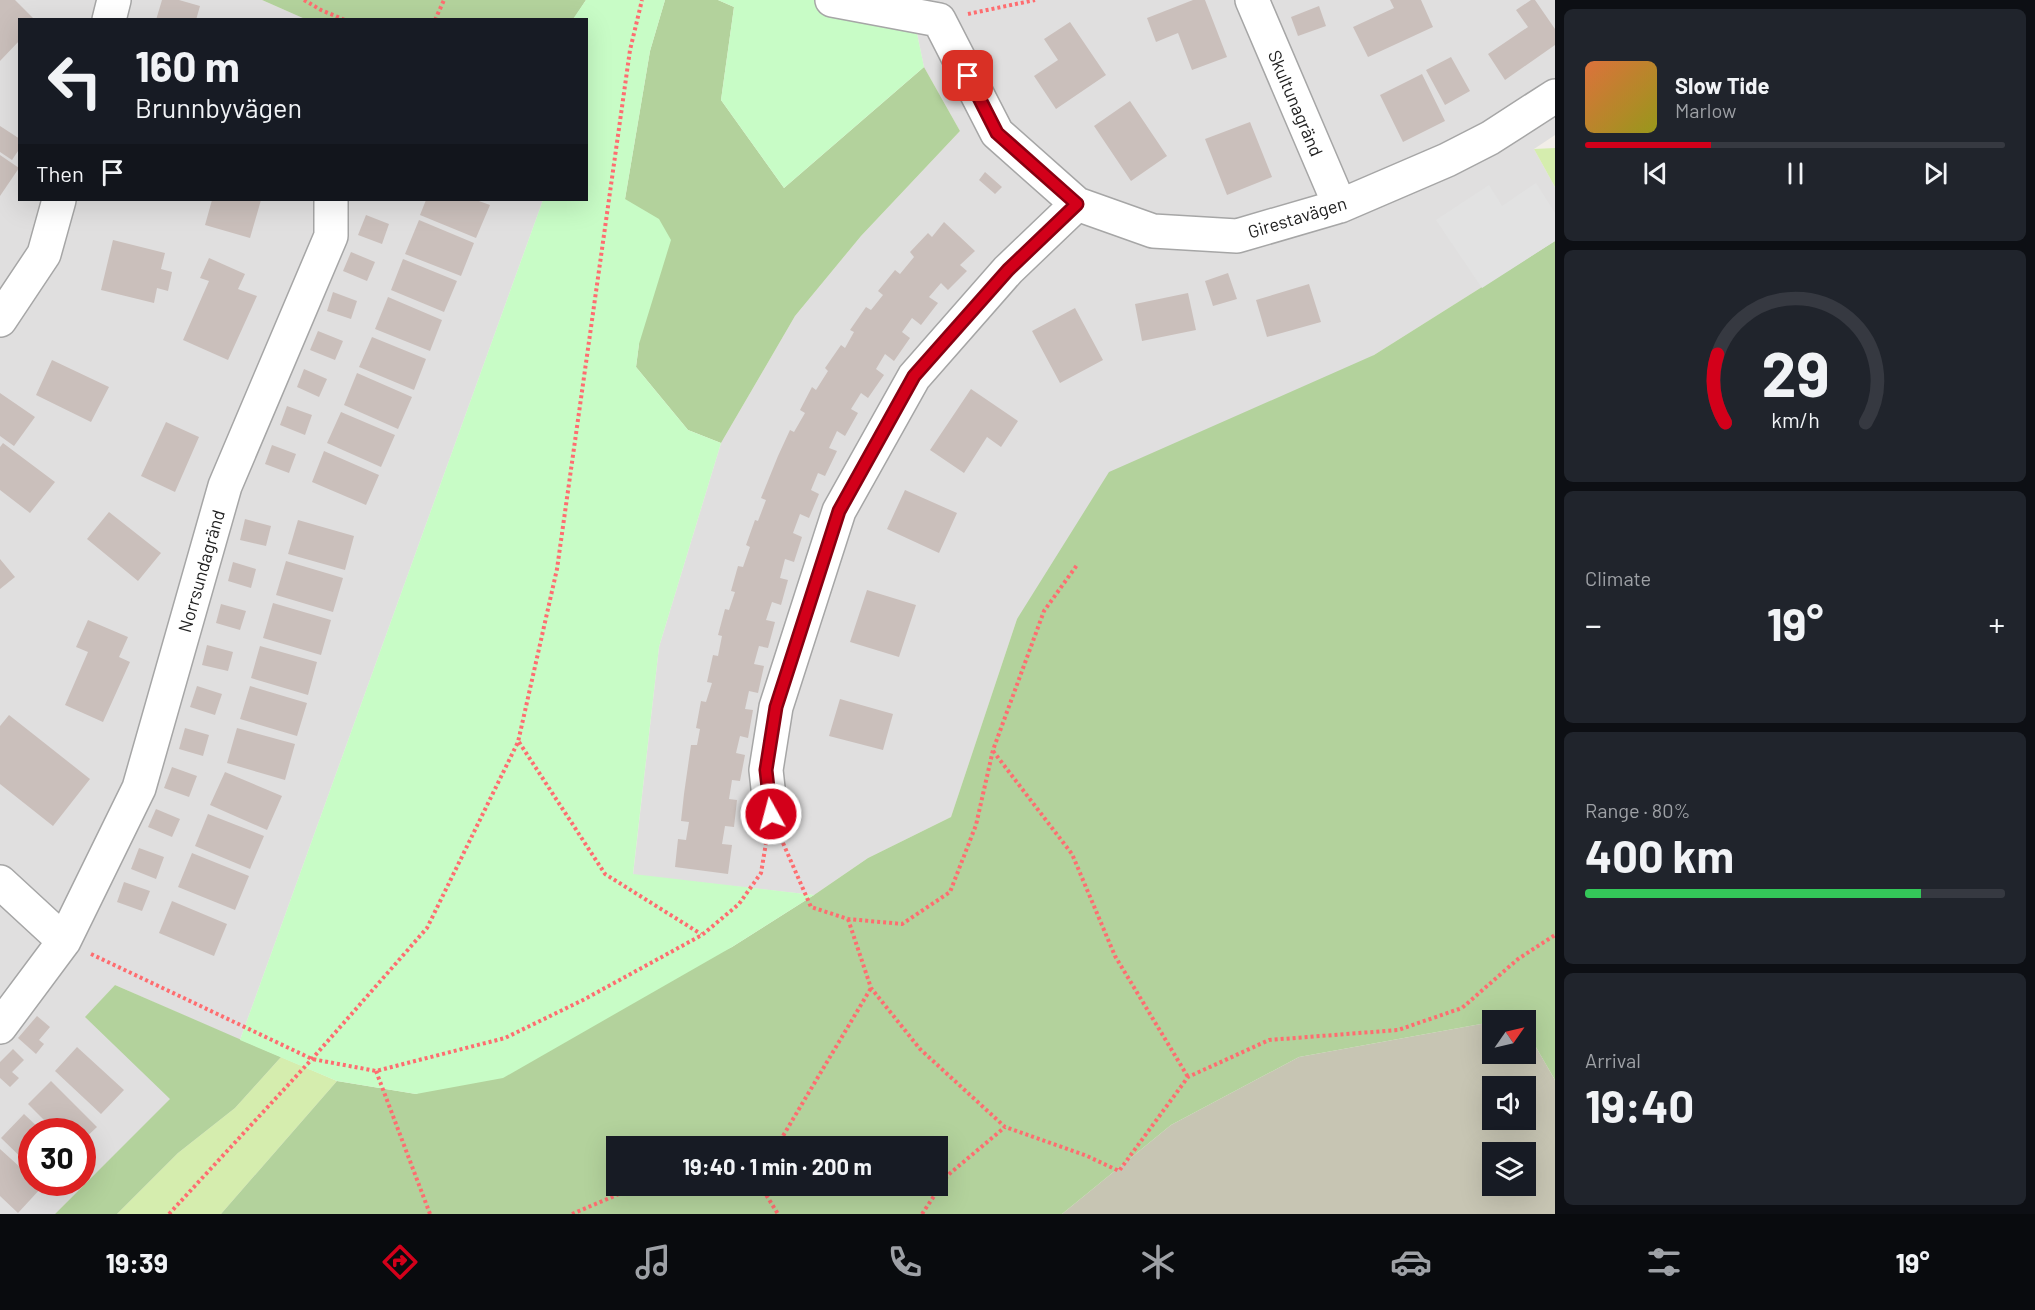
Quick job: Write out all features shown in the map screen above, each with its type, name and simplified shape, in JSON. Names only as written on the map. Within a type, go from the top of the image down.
[{"type":"street","points":[[110,18],[114,0]]},
{"type":"street","points":[[771,814],[766,770],[776,707],[839,511],[914,376],[1008,270],[1077,204],[997,133],[936,10],[900,14],[832,0]]},
{"type":"street","name":"Skultunagränd","points":[[1252,0],[1340,206]]},
{"type":"street","name":"Girestavägen","points":[[1077,204],[1153,231],[1237,236],[1340,206],[1447,160],[1491,138],[1555,96]]},
{"type":"street","points":[[0,320],[44,254],[59,201]]},
{"type":"street","name":"Norrsundagränd","points":[[0,1028],[64,941],[140,788],[225,486],[331,236],[331,201]]},
{"type":"street","points":[[0,882],[64,941]]},
{"type":"path","points":[[304,0],[340,18]]},
{"type":"path","points":[[436,18],[444,0]]},
{"type":"path","points":[[169,1214],[312,1059],[427,928],[518,742],[557,569],[630,50],[642,0]]},
{"type":"path","points":[[936,10],[1035,0]]},
{"type":"path","points":[[771,814],[811,907],[848,920],[902,924],[950,892],[976,825],[993,750],[1044,611],[1077,565]]},
{"type":"path","points":[[518,742],[605,874],[702,935]]},
{"type":"path","points":[[993,750],[1072,854],[1115,956],[1188,1077]]},
{"type":"path","points":[[64,941],[312,1059],[376,1071],[505,1038],[583,1000],[702,935],[739,904],[761,873],[771,814]]},
{"type":"path","points":[[848,920],[871,988],[920,1049],[1005,1127],[1087,1156],[1119,1171],[1188,1077],[1269,1040],[1398,1030],[1462,1008],[1518,959],[1555,935]]},
{"type":"path","points":[[783,1136],[871,988]]},
{"type":"path","points":[[376,1071],[430,1214]]},
{"type":"path","points":[[948,1175],[1005,1127]]},
{"type":"path","points":[[572,1214],[614,1196]]},
{"type":"path","points":[[767,1196],[778,1214]]},
{"type":"path","points":[[922,1214],[934,1196]]},
{"type":"shaded area","points":[[0,0],[262,0],[303,18],[18,18],[18,201],[543,201],[240,1040],[115,985],[86,1017],[171,1099],[96,1173],[96,1118],[18,1118],[18,1196],[73,1196],[55,1214],[0,1214]]},
{"type":"shaded area","points":[[910,0],[1555,0],[1555,135],[1534,149],[1555,187],[1555,241],[1374,355],[1017,619],[951,817],[868,858],[814,895],[633,875],[659,647],[721,443],[795,316],[861,236],[960,131],[924,67]]},
{"type":"shaded area","points":[[1536,183],[1555,213],[1555,241],[1482,288],[1436,220],[1489,185],[1502,206]]},
{"type":"shaded area","points":[[1482,1024],[1482,1064],[1536,1064],[1536,1047],[1555,1080],[1555,1214],[1062,1214],[1171,1125],[1299,1057]]},
{"type":"green space","points":[[262,0],[586,0],[574,18],[303,18]]},
{"type":"green space","points":[[586,0],[665,0],[650,51],[625,199],[659,219],[671,240],[639,344],[636,367],[688,430],[721,443],[659,647],[633,874],[814,895],[732,947],[503,1078],[416,1094],[337,1081],[240,1040],[543,201],[588,201],[588,18],[574,18]]},
{"type":"green space","points":[[665,0],[718,0],[734,7],[721,100],[784,188],[924,67],[960,131],[861,236],[795,316],[721,443],[688,430],[636,367],[639,344],[625,199],[650,51]]},
{"type":"green space","points":[[718,0],[910,0],[924,67],[784,188],[721,100],[734,7]]},
{"type":"green space","points":[[1555,148],[1555,187],[1534,149]]},
{"type":"green space","points":[[1555,241],[1555,1080],[1536,1047],[1536,1010],[1482,1010],[1482,1024],[1299,1057],[1171,1125],[1062,1214],[221,1214],[337,1081],[416,1094],[732,947],[868,858],[951,817],[1017,619],[1109,472],[1374,355]]},
{"type":"green space","points":[[115,985],[281,1057],[235,1108],[178,1153],[117,1214],[55,1214],[73,1196],[96,1196],[96,1173],[170,1099],[85,1017]]},
{"type":"green space","points":[[281,1057],[337,1081],[221,1214],[117,1214],[178,1153],[235,1108]]},
{"type":"building","points":[[0,0],[15,0],[33,18],[18,18],[18,42],[0,61]]},
{"type":"building","points":[[162,0],[179,0],[200,6],[197,18],[157,18]]},
{"type":"building","points":[[1193,0],[1205,0],[1227,57],[1192,70],[1178,33],[1156,42],[1147,18]]},
{"type":"building","points":[[1390,0],[1421,0],[1433,27],[1368,57],[1353,27],[1394,8]]},
{"type":"building","points":[[1531,0],[1535,0],[1555,29],[1555,45],[1505,80],[1488,54],[1528,27],[1516,10]]},
{"type":"building","points":[[1319,6],[1326,26],[1298,36],[1291,17]]},
{"type":"building","points":[[1070,22],[1106,75],[1056,109],[1034,76],[1058,60],[1044,39]]},
{"type":"building","points":[[1451,57],[1470,91],[1445,105],[1426,70]]},
{"type":"building","points":[[1422,74],[1445,121],[1403,142],[1380,95]]},
{"type":"building","points":[[1130,101],[1167,156],[1131,181],[1094,126]]},
{"type":"building","points":[[1250,122],[1272,177],[1227,195],[1205,139]]},
{"type":"building","points":[[0,126],[18,138],[18,151],[12,160],[0,152]]},
{"type":"building","points":[[0,155],[18,169],[0,196]]},
{"type":"building","points":[[985,172],[1002,187],[995,194],[979,180]]},
{"type":"building","points":[[212,201],[261,201],[250,238],[205,225]]},
{"type":"building","points":[[426,201],[479,201],[490,205],[476,238],[420,215]]},
{"type":"building","points":[[366,215],[389,224],[382,244],[358,235]]},
{"type":"building","points":[[419,220],[474,243],[461,276],[405,254]]},
{"type":"building","points":[[944,222],[975,251],[960,265],[967,271],[948,290],[941,283],[929,297],[938,303],[921,325],[912,318],[902,332],[910,338],[894,361],[885,354],[876,369],[884,375],[868,398],[861,393],[851,409],[858,413],[845,436],[837,431],[829,448],[837,451],[825,476],[818,473],[811,490],[819,494],[809,518],[800,514],[793,533],[802,537],[794,562],[785,559],[780,578],[788,580],[781,605],[772,602],[766,620],[775,622],[768,648],[759,646],[754,664],[764,666],[758,693],[749,691],[745,709],[753,710],[748,738],[740,736],[736,753],[745,755],[740,781],[732,780],[729,799],[737,800],[734,827],[725,826],[722,844],[732,845],[728,874],[675,867],[678,839],[686,840],[689,822],[681,821],[691,745],[697,745],[700,729],[696,728],[701,701],[706,702],[712,683],[707,682],[713,655],[718,656],[722,636],[718,635],[725,609],[729,610],[735,592],[731,591],[738,566],[743,567],[750,547],[746,545],[755,520],[758,521],[766,500],[761,498],[778,456],[790,430],[794,432],[805,413],[800,410],[812,387],[816,390],[828,371],[825,368],[841,345],[845,348],[854,332],[850,330],[866,307],[871,310],[883,295],[878,291],[895,270],[900,274],[914,257],[910,252],[928,233],[932,237]]},
{"type":"building","points":[[113,240],[165,253],[161,269],[172,272],[168,291],[157,288],[154,303],[101,290]]},
{"type":"building","points":[[351,252],[375,262],[367,281],[343,271]]},
{"type":"building","points":[[209,258],[245,274],[238,289],[257,296],[228,360],[183,340],[209,281],[200,278]]},
{"type":"building","points":[[403,259],[457,281],[444,312],[391,290]]},
{"type":"building","points":[[1228,273],[1237,299],[1213,306],[1205,281]]},
{"type":"building","points":[[1309,284],[1321,322],[1267,337],[1256,300]]},
{"type":"building","points":[[333,292],[357,301],[351,319],[327,311]]},
{"type":"building","points":[[1188,293],[1196,330],[1142,341],[1135,304]]},
{"type":"building","points":[[388,297],[442,320],[430,351],[375,329]]},
{"type":"building","points":[[1075,308],[1103,360],[1060,383],[1032,331]]},
{"type":"building","points":[[318,331],[343,341],[335,360],[310,350]]},
{"type":"building","points":[[372,337],[426,359],[414,390],[359,367]]},
{"type":"building","points":[[52,360],[109,387],[91,422],[36,395]]},
{"type":"building","points":[[304,369],[327,379],[319,397],[297,387]]},
{"type":"building","points":[[357,373],[412,397],[398,429],[344,405]]},
{"type":"building","points":[[971,389],[1018,421],[1001,447],[987,437],[964,473],[930,450]]},
{"type":"building","points":[[0,393],[35,417],[14,446],[0,436]]},
{"type":"building","points":[[287,406],[312,415],[305,435],[280,425]]},
{"type":"building","points":[[341,412],[395,435],[381,467],[327,443]]},
{"type":"building","points":[[166,422],[199,437],[175,492],[141,476]]},
{"type":"building","points":[[3,443],[55,482],[30,513],[0,490],[0,447]]},
{"type":"building","points":[[272,445],[296,454],[289,473],[265,464]]},
{"type":"building","points":[[324,451],[379,475],[366,505],[312,482]]},
{"type":"building","points":[[905,490],[957,513],[939,553],[887,529]]},
{"type":"building","points":[[109,512],[161,553],[138,581],[87,539]]},
{"type":"building","points":[[245,519],[271,526],[266,546],[240,540]]},
{"type":"building","points":[[298,520],[354,536],[345,570],[288,554]]},
{"type":"building","points":[[0,559],[15,577],[0,589]]},
{"type":"building","points":[[286,561],[343,578],[333,612],[276,595]]},
{"type":"building","points":[[233,562],[256,569],[251,588],[228,581]]},
{"type":"building","points":[[867,590],[916,605],[899,657],[850,642]]},
{"type":"building","points":[[273,603],[331,620],[321,655],[263,638]]},
{"type":"building","points":[[221,604],[246,611],[240,630],[216,623]]},
{"type":"building","points":[[88,620],[128,637],[119,657],[130,662],[103,722],[65,705],[88,652],[76,647]]},
{"type":"building","points":[[207,645],[233,652],[228,671],[202,665]]},
{"type":"building","points":[[260,646],[317,662],[308,695],[251,678]]},
{"type":"building","points":[[197,686],[222,694],[215,715],[190,707]]},
{"type":"building","points":[[250,686],[307,703],[297,736],[240,719]]},
{"type":"building","points":[[840,699],[893,714],[883,750],[829,736]]},
{"type":"building","points":[[9,715],[90,779],[53,826],[0,784],[0,726]]},
{"type":"building","points":[[185,728],[209,735],[203,756],[179,749]]},
{"type":"building","points":[[237,728],[295,744],[285,780],[227,763]]},
{"type":"building","points":[[172,767],[197,776],[189,797],[164,788]]},
{"type":"building","points":[[225,772],[282,796],[267,830],[210,805]]},
{"type":"building","points":[[156,809],[180,819],[172,837],[148,827]]},
{"type":"building","points":[[208,814],[264,836],[250,869],[195,846]]},
{"type":"building","points":[[139,848],[164,857],[156,879],[131,869]]},
{"type":"building","points":[[192,853],[249,876],[235,910],[178,887]]},
{"type":"building","points":[[124,882],[150,891],[142,911],[117,902]]},
{"type":"building","points":[[172,901],[227,924],[214,956],[159,933]]},
{"type":"building","points":[[37,1016],[50,1027],[39,1040],[44,1044],[36,1054],[18,1038]]},
{"type":"building","points":[[77,1047],[124,1090],[101,1114],[55,1071]]},
{"type":"building","points":[[13,1049],[24,1060],[12,1072],[19,1078],[10,1087],[0,1078],[0,1062]]},
{"type":"building","points":[[51,1081],[88,1118],[42,1118],[28,1104]]},
{"type":"building","points":[[18,1120],[18,1154],[1,1138]]},
{"type":"building","points":[[0,1149],[18,1165],[18,1196],[34,1196],[18,1213],[0,1196]]},
{"type":"route","points":[[771,814],[766,770],[776,707],[839,511],[914,376],[1008,270],[1077,204],[997,133],[968,76]]}]
